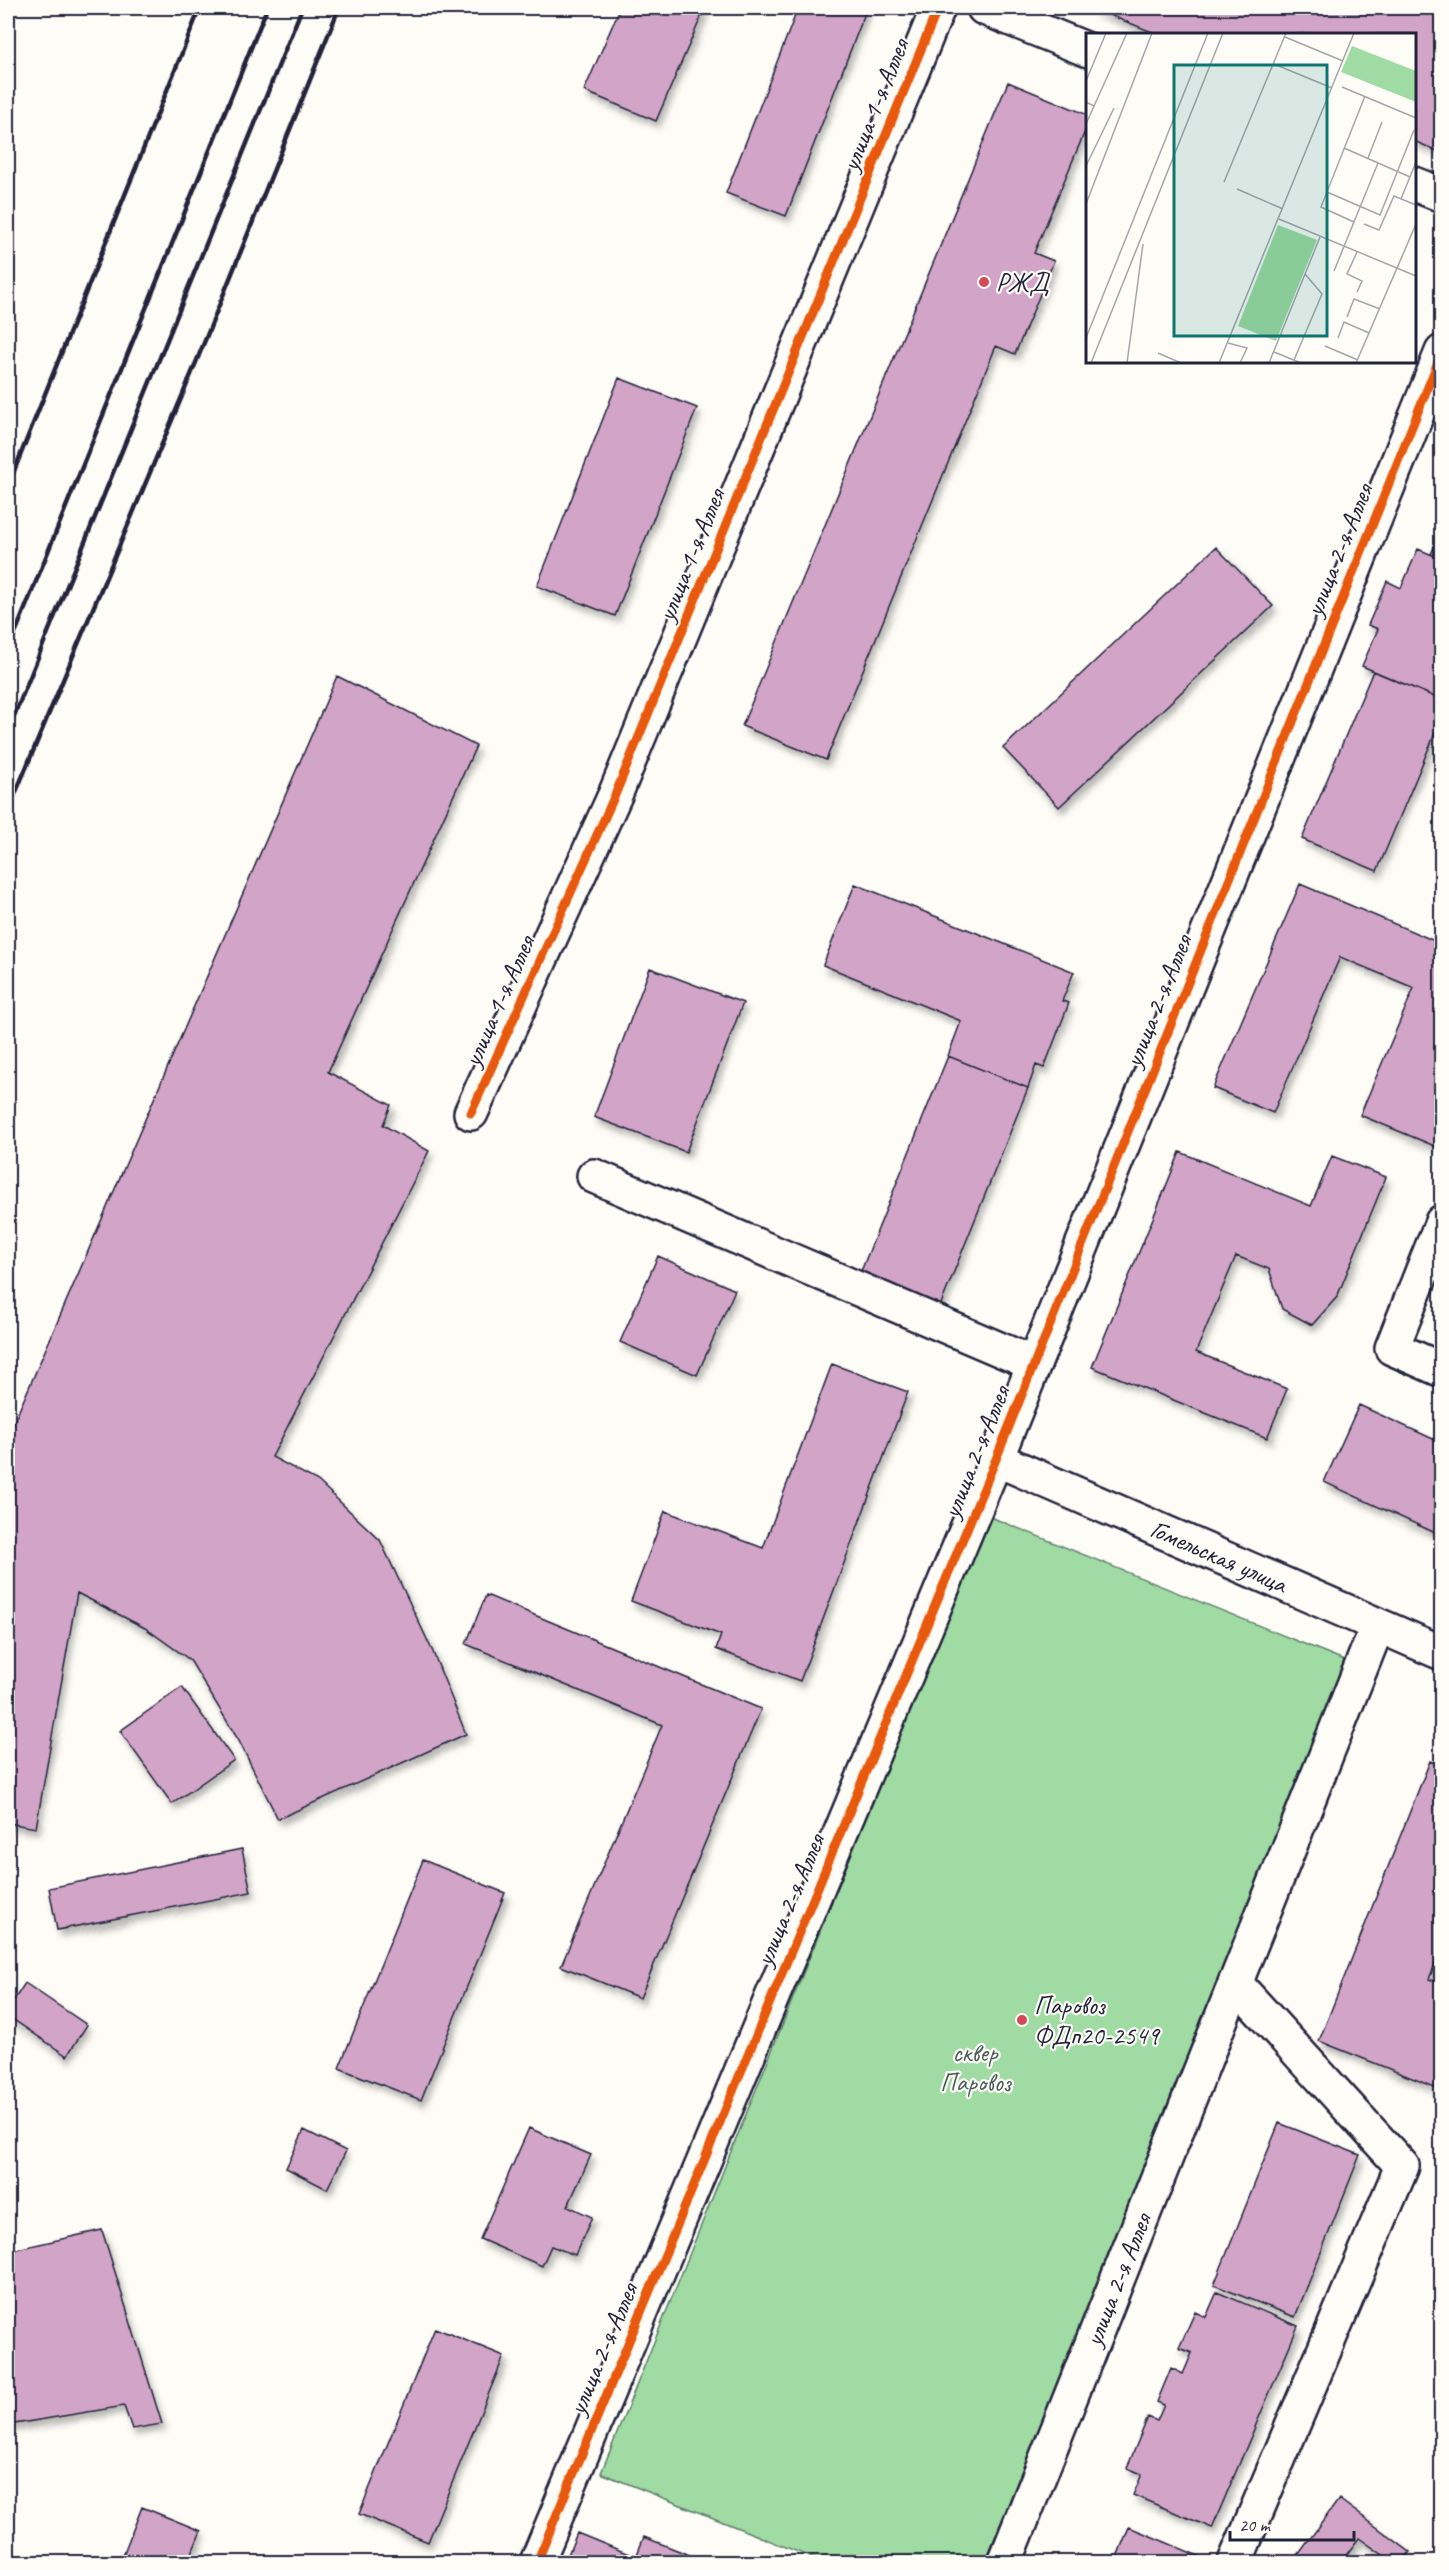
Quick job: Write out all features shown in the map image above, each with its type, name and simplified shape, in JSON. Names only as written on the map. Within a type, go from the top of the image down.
[{"type":"street","name":"улица 1-я Аллея","points":[[471,1113],[615,795],[938,8]]},
{"type":"street","points":[[984,8],[1086,49]]},
{"type":"street","points":[[1416,185],[1442,195]]},
{"type":"street","name":"улица 2-я Аллея","points":[[537,2562],[996,1459],[1442,352]]},
{"type":"street","points":[[594,1176],[1034,1364]]},
{"type":"street","points":[[1442,1222],[1392,1348],[1442,1370]]},
{"type":"street","name":"Гомельская улица","points":[[996,1459],[1377,1627],[1442,1653]]},
{"type":"street","name":"улица 2-я Аллея","points":[[1005,2562],[1377,1627]]},
{"type":"street","points":[[1234,2562],[1402,2166],[1235,1983]]},
{"type":"green space","name":"сквер Паровоз","points":[[988,1516],[1349,1662],[985,2562],[823,2562],[601,2473]]},
{"type":"building","points":[[620,8],[705,8],[656,121],[584,91]]},
{"type":"building","points":[[798,8],[867,8],[786,216],[726,193]]},
{"type":"building","points":[[1092,8],[1442,8],[1442,153],[1416,142],[1416,33],[1154,33]]},
{"type":"building","points":[[1008,82],[1086,114],[1086,129],[1034,253],[1054,261],[1015,354],[996,346],[826,760],[742,726]]},
{"type":"building","points":[[619,378],[697,408],[615,616],[537,586]]},
{"type":"building","points":[[1442,530],[1442,559],[1431,554]]},
{"type":"building","points":[[1216,547],[1273,606],[1059,807],[1003,748]]},
{"type":"building","points":[[1418,549],[1442,559],[1442,700],[1362,666],[1378,629],[1368,625],[1387,581],[1401,588]]},
{"type":"building","points":[[1373,671],[1442,700],[1442,717],[1377,871],[1302,839]]},
{"type":"building","points":[[337,676],[476,746],[328,1072],[391,1105],[383,1125],[429,1151],[272,1457],[318,1481],[380,1540],[433,1652],[466,1734],[278,1819],[239,1741],[190,1660],[145,1628],[77,1593],[36,1828],[8,1823],[8,1436]]},
{"type":"building","points":[[855,884],[1074,972],[1062,1001],[1069,1003],[1044,1068],[1036,1065],[1028,1088],[948,1056],[961,1021],[823,965]]},
{"type":"building","points":[[1300,884],[1442,944],[1442,1137],[1437,1147],[1360,1115],[1414,988],[1340,957],[1273,1113],[1213,1088]]},
{"type":"building","points":[[650,968],[743,1003],[686,1152],[594,1117]]},
{"type":"building","points":[[948,1056],[1028,1088],[937,1314],[857,1281]]},
{"type":"building","points":[[1180,1152],[1311,1206],[1332,1156],[1386,1177],[1337,1297],[1312,1325],[1282,1309],[1269,1269],[1236,1256],[1196,1352],[1287,1389],[1267,1438],[1092,1367]]},
{"type":"building","points":[[658,1256],[735,1290],[697,1375],[620,1342]]},
{"type":"building","points":[[832,1364],[908,1392],[800,1681],[716,1649],[721,1635],[631,1601],[665,1511],[763,1548]]},
{"type":"building","points":[[1359,1405],[1442,1443],[1442,1536],[1324,1482]]},
{"type":"building","points":[[486,1595],[761,1709],[640,1998],[561,1966],[662,1725],[466,1644]]},
{"type":"building","points":[[182,1687],[234,1760],[172,1804],[120,1731]]},
{"type":"building","points":[[1430,1761],[1442,1766],[1442,1947],[1429,1979],[1442,1984],[1442,2090],[1319,2041]]},
{"type":"building","points":[[242,1849],[251,1892],[57,1930],[49,1888]]},
{"type":"building","points":[[423,1860],[505,1893],[421,2100],[339,2068]]},
{"type":"building","points":[[25,1983],[87,2025],[67,2056],[8,2016],[8,2009]]},
{"type":"building","points":[[1279,2123],[1360,2155],[1295,2317],[1214,2285]]},
{"type":"building","points":[[529,2128],[591,2155],[568,2206],[592,2217],[575,2255],[551,2246],[542,2266],[480,2239]]},
{"type":"building","points":[[304,2130],[346,2151],[327,2189],[286,2168]]},
{"type":"building","points":[[102,2230],[162,2424],[132,2429],[124,2406],[8,2425],[8,2251]]},
{"type":"building","points":[[1217,2292],[1298,2326],[1212,2528],[1133,2495],[1142,2474],[1127,2468],[1148,2417],[1157,2421],[1164,2405],[1157,2402],[1171,2368],[1183,2374],[1192,2353],[1179,2348],[1195,2312],[1206,2317]]},
{"type":"building","points":[[435,2328],[504,2356],[428,2542],[359,2514]]},
{"type":"building","points":[[1339,2499],[1410,2552],[1402,2562],[1393,2562],[1359,2538],[1341,2562],[1293,2562]]},
{"type":"building","points":[[142,2507],[201,2531],[188,2562],[141,2562],[123,2555]]},
{"type":"building","points":[[1129,2527],[1206,2559],[1204,2562],[1115,2562]]},
{"type":"building","points":[[577,2533],[636,2557],[644,2537],[707,2562],[565,2562]]},
{"type":"railway","points":[[8,486],[200,8]]},
{"type":"railway","points":[[8,651],[267,8]]},
{"type":"railway","points":[[8,731],[302,8]]},
{"type":"railway","points":[[8,811],[193,370],[339,8]]},
{"type":"cycle path","points":[[471,1113],[615,795],[938,8]]},
{"type":"cycle path","points":[[537,2562],[996,1459],[1442,352]]},
{"type":"place","name":"РЖД","points":[[984,282]]},
{"type":"place","name":"Паровоз ФДп20-2549","points":[[1022,2020]]}]
